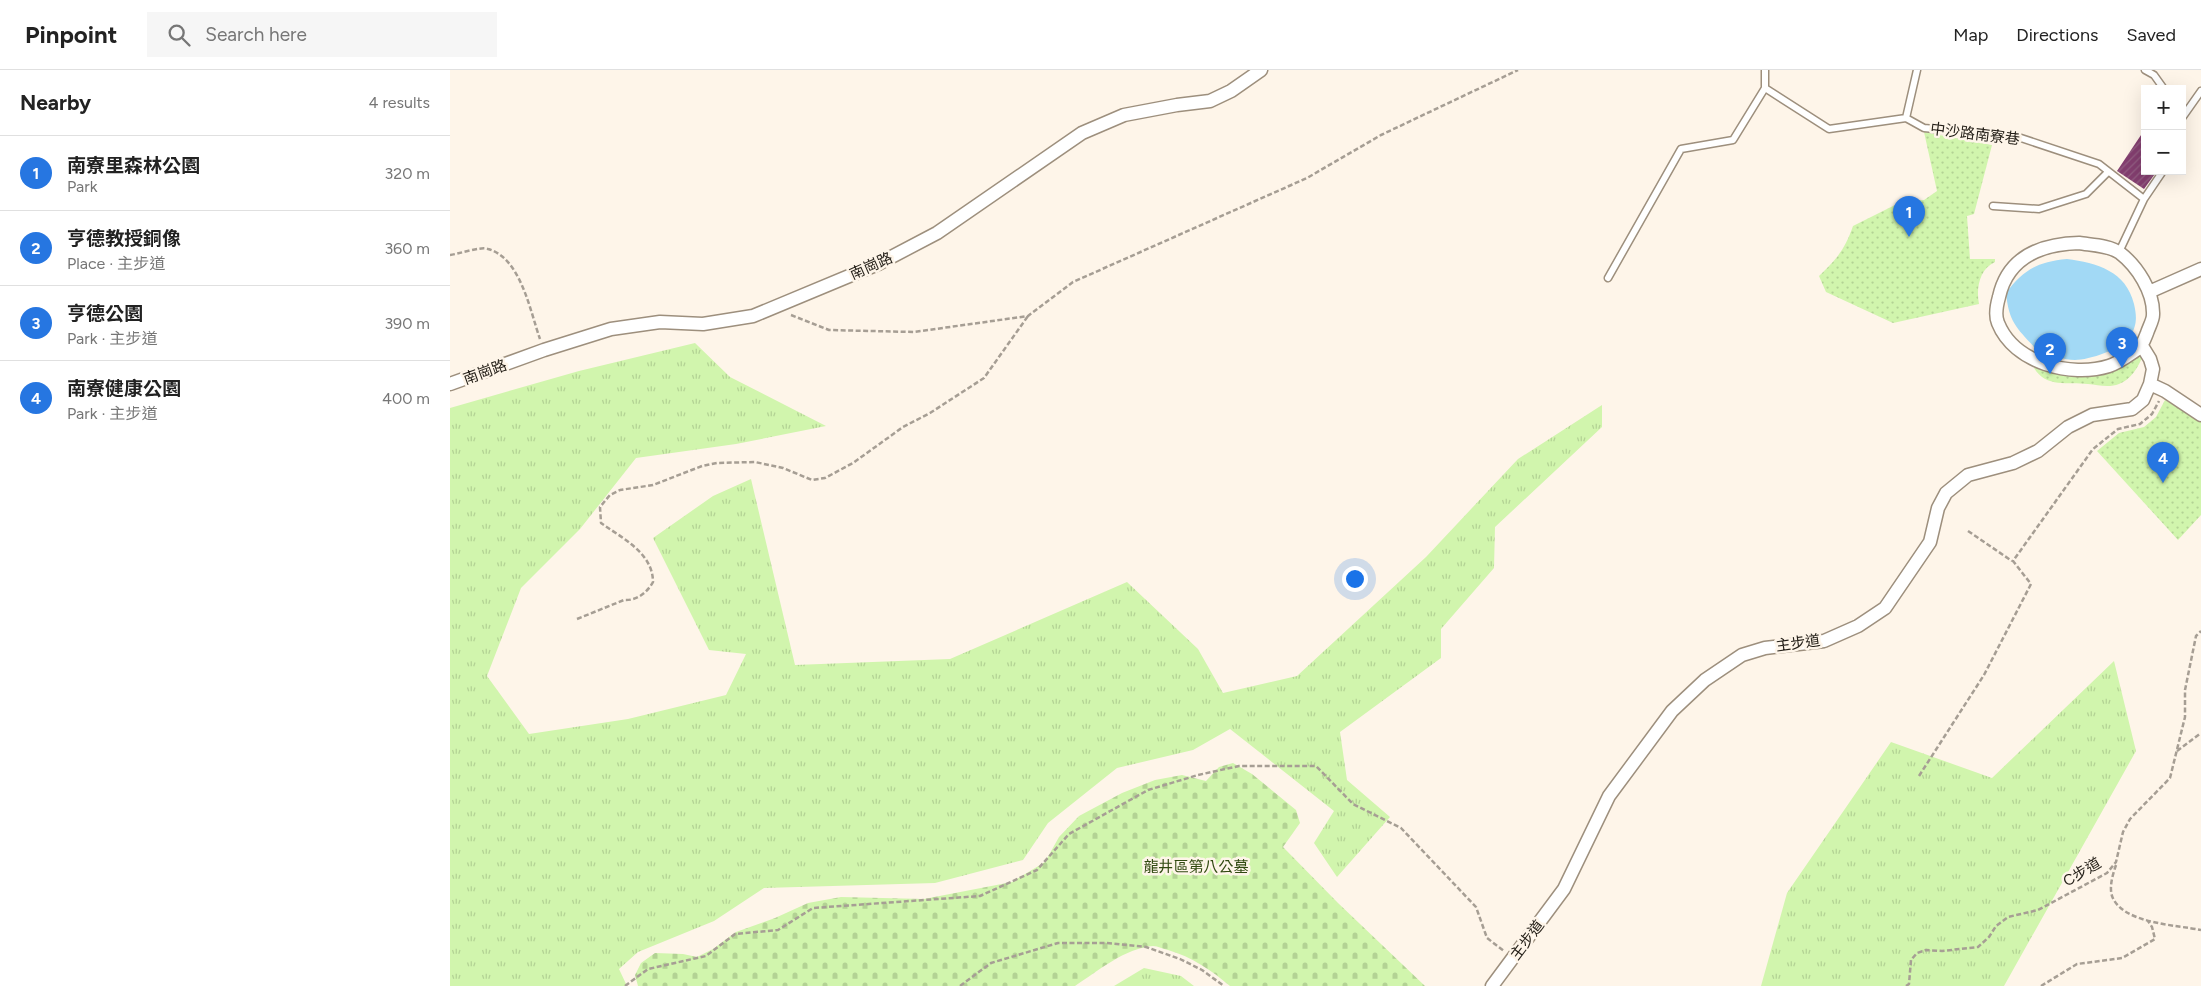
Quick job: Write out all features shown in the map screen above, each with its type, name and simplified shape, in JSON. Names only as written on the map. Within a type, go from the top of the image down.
[{"type":"street","name":"南崗路","points":[[450,384],[544,350],[611,329],[660,322],[703,324],[753,316],[878,264],[937,234],[1082,133],[1124,115],[1210,101],[1231,91],[1261,70]]},
{"type":"street","points":[[2079,243],[2119,252],[2133,266],[2149,292],[2153,315],[2142,346],[2110,366],[2091,369],[2063,368],[2038,362],[2022,352],[2004,336],[1996,321],[2001,287],[2015,265],[2035,251],[2056,244],[2079,243]]},
{"type":"street","points":[[2149,292],[2201,269]]},
{"type":"street","points":[[2142,346],[2150,359],[2152,369],[2150,384],[2165,391],[2201,414]]},
{"type":"street","name":"主步道","points":[[1492,986],[1564,889],[1609,796],[1672,711],[1705,680],[1742,655],[1765,648],[1824,641],[1858,626],[1885,608],[1930,542],[1938,508],[1946,493],[1968,476],[2038,452],[2068,427],[2092,415],[2132,409],[2143,400],[2150,384]]},
{"type":"lane","points":[[1608,278],[1681,149],[1733,140],[1765,88],[1765,70]]},
{"type":"lane","points":[[1765,88],[1828,129],[1906,118],[1917,70]]},
{"type":"lane","points":[[2145,70],[2154,75],[2161,85]]},
{"type":"lane","points":[[2186,112],[2201,91]]},
{"type":"lane","name":"中沙路南寮巷","points":[[1906,118],[1924,128],[2018,138],[2099,164],[2144,199]]},
{"type":"lane","points":[[1994,206],[2039,209],[2086,194],[2108,172]]},
{"type":"lane","points":[[2119,252],[2144,199],[2160,175]]},
{"type":"path","points":[[577,619],[624,600],[631,600],[643,594],[653,582],[650,564],[639,550],[601,523],[600,507],[610,495],[620,490],[653,485],[702,466],[717,463],[755,462],[783,468],[812,480],[825,478],[853,462],[903,427],[930,414],[984,378],[1028,316],[1072,282],[1307,178],[1381,135],[1518,70]]},
{"type":"path","points":[[450,255],[487,248],[507,259],[521,282],[544,350]]},
{"type":"path","points":[[772,308],[829,330],[914,332],[1028,316]]},
{"type":"path","points":[[2013,561],[2093,449],[2118,429],[2140,424],[2152,414],[2165,391]]},
{"type":"path","points":[[1919,776],[1984,675],[2031,584],[2013,561],[1968,531]]},
{"type":"path","name":"C步道","points":[[1906,986],[1909,984],[1911,960],[1917,953],[1926,950],[1942,951],[1978,947],[1989,938],[1996,926],[2008,918],[2038,910],[2107,872],[2116,862],[2123,832],[2130,819],[2170,778],[2185,717],[2185,690],[2194,645],[2196,636],[2201,630]]},
{"type":"path","points":[[2176,752],[2201,733]]},
{"type":"path","points":[[625,986],[648,969],[706,956],[735,934],[778,930],[813,908],[980,896],[1037,870],[1069,834],[1148,790],[1198,775],[1239,766],[1316,766],[1353,804],[1401,828],[1476,907],[1487,938],[1514,958]]},
{"type":"path","points":[[2116,862],[2112,878],[2112,896],[2121,909],[2148,921],[2201,930]]},
{"type":"path","points":[[2041,986],[2077,964],[2122,958],[2140,949],[2154,939],[2152,927],[2148,921]]},
{"type":"path","points":[[960,986],[991,963],[1058,942],[1146,946],[1202,970],[1224,986]]},
{"type":"green space","points":[[1924,132],[1992,145],[1974,214],[1967,216],[1970,259],[1995,259],[1995,262],[1985,269],[1982,274],[1978,292],[1979,304],[1893,323],[1826,292],[1819,276],[1840,253],[1853,226],[1903,201],[1924,200],[1937,191]]},
{"type":"green space","points":[[695,343],[730,377],[826,426],[736,444],[636,458],[580,529],[521,588],[487,676],[529,734],[628,719],[726,695],[746,654],[709,650],[653,538],[713,496],[751,479],[795,665],[950,659],[1127,582],[1198,649],[1223,693],[1297,676],[1426,557],[1518,459],[1602,405],[1602,427],[1495,527],[1494,568],[1441,629],[1441,658],[1340,732],[1347,780],[1390,817],[1337,877],[1314,843],[1334,811],[1230,729],[1193,750],[1117,768],[1048,823],[1023,860],[935,883],[764,888],[714,921],[638,952],[619,969],[627,986],[450,986],[450,408],[579,371]]},
{"type":"green space","points":[[2139,349],[2142,358],[2136,370],[2127,379],[2111,386],[2058,383],[2045,379],[2034,368],[2040,365],[2082,371]]},
{"type":"green space","points":[[2165,400],[2201,422],[2201,515],[2178,540],[2097,451],[2119,433],[2144,427],[2156,417]]},
{"type":"green space","points":[[2114,661],[2136,751],[2004,986],[1761,986],[1787,893],[1891,742],[1992,778]]},
{"type":"green space","name":"龍井區第八公墓","points":[[1233,763],[1252,774],[1296,810],[1300,823],[1283,847],[1338,903],[1425,986],[1230,986],[1193,960],[1153,946],[1132,951],[1122,956],[1075,986],[638,986],[635,975],[641,963],[655,953],[683,954],[697,957],[713,949],[736,932],[775,918],[808,903],[841,897],[924,899],[1012,882],[1045,862],[1059,837],[1079,816],[1122,793],[1155,780],[1182,775],[1206,781],[1219,767]]},
{"type":"green space","points":[[1144,968],[1181,976],[1194,986],[1114,986]]},
{"type":"water","points":[[2067,259],[2089,263],[2109,271],[2117,276],[2130,293],[2135,309],[2135,325],[2130,337],[2120,346],[2088,358],[2066,359],[2054,356],[2043,349],[2036,349],[2015,324],[2009,311],[2006,293],[2019,278],[2032,268],[2048,262]]},
{"type":"building","points":[[2141,135],[2141,175],[2154,175],[2144,189],[2117,171]]},
{"type":"place","name":"南寮里森林公園","points":[[1909,237]]},
{"type":"place","name":"亨德公園","points":[[2122,368]]},
{"type":"place","name":"亨德教授銅像","points":[[2050,374]]},
{"type":"place","name":"南寮健康公園","points":[[2163,483]]}]
